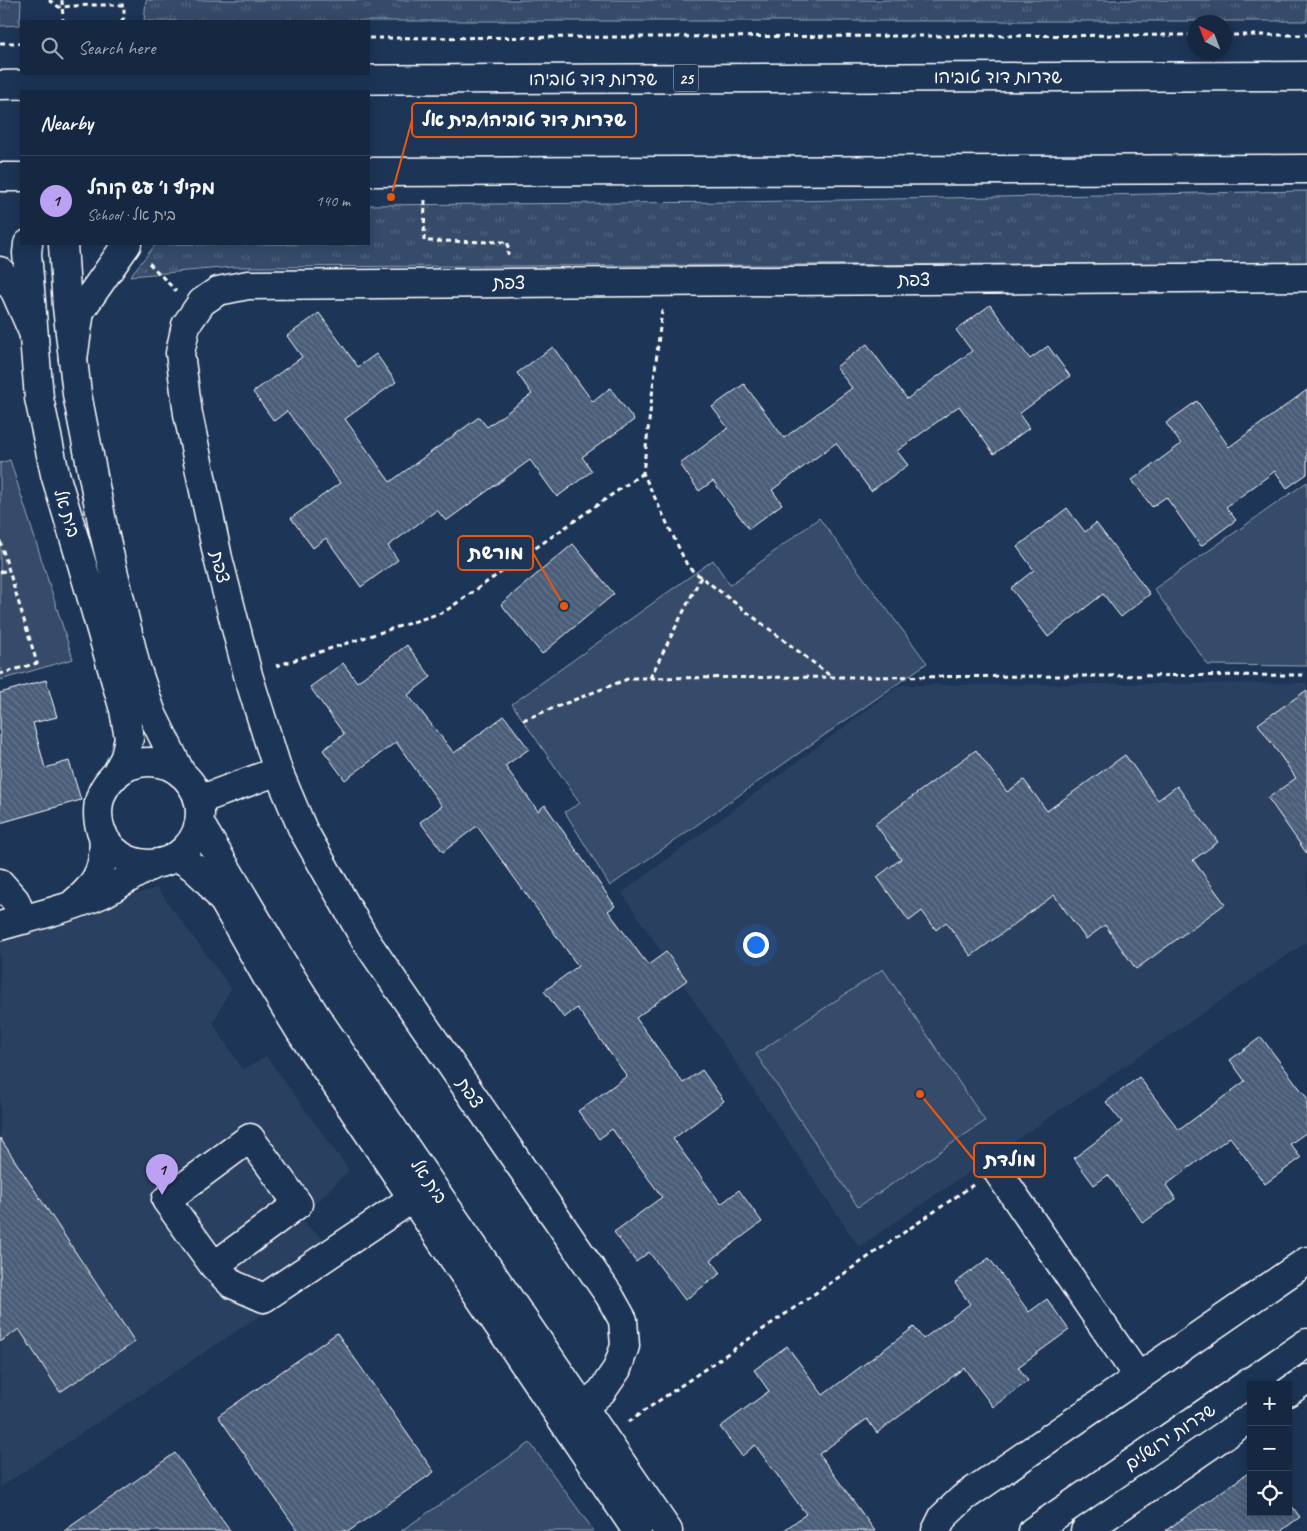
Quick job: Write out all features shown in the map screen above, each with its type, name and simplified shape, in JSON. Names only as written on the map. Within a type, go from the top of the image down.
[{"type":"main road","name":"שדרות דוד טוביהו","points":[[0,85],[65,89],[263,80],[1307,76]]},
{"type":"main road","points":[[370,172],[1307,169]]},
{"type":"main road","points":[[0,177],[20,177]]},
{"type":"main road","name":"בית אל","points":[[28,245],[39,398],[55,474],[126,719],[129,738],[125,757],[116,776]]},
{"type":"main road","name":"בית אל","points":[[63,245],[67,307],[77,394],[104,532],[136,667],[152,714],[182,773]]},
{"type":"main road","points":[[73,359],[80,311],[126,245]]},
{"type":"main road","points":[[0,271],[15,292],[33,332]]},
{"type":"main road","name":"צפת","points":[[584,1408],[602,1391],[617,1369],[624,1346],[623,1320],[609,1295],[366,941],[303,830],[278,771],[248,675],[218,558],[188,414],[180,353],[186,325],[202,302],[218,291],[248,285],[1307,277]]},
{"type":"main road","points":[[0,883],[15,900],[12,923],[68,907],[105,892],[143,869],[166,860],[189,845],[194,839],[199,812],[193,786],[182,773],[168,765],[144,762],[129,767],[116,776],[105,788],[99,803],[98,819],[103,834],[112,848],[124,858],[139,864],[166,860]]},
{"type":"main road","points":[[199,812],[278,771]]},
{"type":"main road","name":"בית אל","points":[[199,812],[286,969],[317,1018],[668,1531]]},
{"type":"main road","points":[[68,907],[85,893],[101,868],[104,851],[103,834]]},
{"type":"main road","name":"בית אל","points":[[166,860],[194,867],[225,903],[300,1031],[637,1531]]},
{"type":"main road","points":[[214,1266],[298,1204],[250,1138],[166,1200],[214,1266],[232,1284],[264,1298],[413,1198]]},
{"type":"main road","points":[[996,1169],[1138,1377]]},
{"type":"main road","points":[[936,1531],[943,1517],[963,1498],[1307,1261]]},
{"type":"main road","name":"שדרות ירושלים","points":[[1033,1531],[1307,1344]]},
{"type":"main road","points":[[1292,1389],[1307,1379]]},
{"type":"main road","name":"שדרות ירושלים","points":[[1085,1531],[1247,1420]]},
{"type":"path","points":[[49,0],[59,7],[124,5],[124,18],[122,20]]},
{"type":"path","points":[[62,0],[63,20]]},
{"type":"path","points":[[1232,35],[1307,34]]},
{"type":"path","points":[[370,38],[1187,35]]},
{"type":"path","points":[[0,43],[20,43]]},
{"type":"path","points":[[426,171],[424,241],[508,242],[508,262]]},
{"type":"path","points":[[148,262],[175,290]]},
{"type":"path","points":[[665,282],[643,473],[688,567],[832,677]]},
{"type":"path","points":[[248,675],[444,612],[643,473]]},
{"type":"path","points":[[0,540],[37,662],[0,674]]},
{"type":"path","points":[[0,572],[9,570]]},
{"type":"path","points":[[650,678],[701,577]]},
{"type":"path","points":[[522,720],[630,678],[1307,675]]},
{"type":"path","points":[[604,1438],[996,1169]]},
{"type":"shaded area","points":[[1307,683],[1307,942],[859,1247],[622,893],[900,685]]},
{"type":"shaded area","points":[[157,888],[231,988],[213,1023],[243,1070],[266,1056],[349,1170],[300,1219],[346,1259],[0,1487],[0,933]]},
{"type":"green space","points":[[0,0],[21,0],[20,25],[0,26]]},
{"type":"green space","points":[[146,0],[1307,0],[1307,21],[1232,21],[1232,15],[1187,15],[1187,21],[144,20]]},
{"type":"green space","points":[[1307,191],[1307,263],[233,267],[130,276],[155,245],[370,245],[370,205],[738,202]]},
{"type":"green space","points":[[10,460],[73,659],[0,680],[0,463]]},
{"type":"green space","points":[[1307,482],[1307,666],[1208,665],[1154,589]]},
{"type":"green space","points":[[819,518],[927,663],[610,886],[565,812],[580,803],[512,704],[713,560],[730,585]]},
{"type":"green space","points":[[883,969],[985,1121],[858,1207],[756,1054]]},
{"type":"green space","points":[[530,1443],[594,1531],[401,1531]]},
{"type":"building","points":[[990,305],[1030,359],[1048,346],[1070,376],[1019,414],[1029,428],[994,454],[959,406],[897,451],[908,465],[871,491],[836,443],[772,490],[782,504],[749,529],[713,481],[699,491],[680,464],[728,428],[712,407],[744,384],[784,438],[852,388],[836,367],[867,344],[907,399],[972,351],[956,330]]},
{"type":"building","points":[[319,313],[358,367],[376,354],[396,382],[345,419],[390,482],[479,417],[487,427],[532,394],[517,373],[553,347],[593,402],[610,388],[634,420],[582,457],[592,471],[557,497],[530,460],[446,521],[437,510],[388,546],[398,560],[361,587],[326,538],[313,548],[291,518],[340,483],[287,411],[274,421],[253,392],[302,357],[287,336]]},
{"type":"building","points":[[1307,390],[1307,474],[1287,488],[1275,471],[1226,507],[1236,520],[1201,546],[1166,497],[1152,507],[1132,480],[1181,444],[1166,423],[1197,401],[1229,447]]},
{"type":"building","points":[[1067,508],[1085,532],[1096,523],[1150,594],[1121,617],[1103,594],[1048,637],[1011,588],[1034,570],[1017,547]]},
{"type":"building","points":[[573,544],[614,594],[542,654],[501,604]]},
{"type":"building","points":[[407,645],[431,677],[408,695],[454,753],[504,716],[529,749],[505,766],[538,811],[545,805],[615,906],[608,911],[648,965],[666,952],[687,980],[636,1018],[683,1083],[702,1070],[724,1101],[673,1139],[721,1204],[739,1190],[762,1222],[711,1260],[721,1273],[685,1300],[649,1252],[636,1262],[614,1232],[662,1197],[612,1129],[599,1139],[578,1111],[627,1076],[577,1008],[564,1018],[544,991],[578,966],[477,826],[443,852],[420,822],[442,806],[396,742],[345,780],[323,750],[344,734],[310,687],[343,663],[357,682]]},
{"type":"building","points":[[46,680],[57,717],[33,723],[45,768],[69,761],[81,800],[0,823],[0,693]]},
{"type":"building","points":[[1307,690],[1307,854],[1268,798],[1296,778],[1258,724]]},
{"type":"building","points":[[976,750],[1007,792],[1024,780],[1047,811],[1125,755],[1158,800],[1177,786],[1218,842],[1193,860],[1225,904],[1136,969],[1105,925],[1086,939],[1054,895],[971,956],[946,922],[936,930],[922,911],[909,921],[877,877],[901,859],[875,824]]},
{"type":"building","points":[[1261,1037],[1307,1098],[1307,1132],[1290,1144],[1301,1158],[1265,1184],[1230,1137],[1166,1185],[1176,1199],[1143,1223],[1108,1175],[1094,1185],[1074,1158],[1122,1122],[1106,1102],[1139,1077],[1179,1130],[1245,1081],[1230,1060]]},
{"type":"building","points":[[0,1138],[135,1342],[60,1392],[19,1329],[0,1342]]},
{"type":"building","points":[[989,1258],[1029,1312],[1047,1299],[1069,1330],[1018,1367],[1028,1381],[993,1407],[964,1368],[877,1433],[867,1419],[819,1454],[875,1531],[783,1531],[806,1514],[755,1445],[742,1456],[720,1427],[769,1391],[754,1370],[787,1346],[823,1395],[914,1327],[923,1339],[970,1304],[955,1283]]},
{"type":"building","points":[[337,1333],[434,1472],[349,1531],[298,1531],[218,1416]]},
{"type":"building","points":[[175,1453],[230,1531],[64,1531]]},
{"type":"building","points":[[1247,1474],[1247,1516],[1292,1516],[1292,1506],[1300,1517],[1281,1531],[1165,1531]]},
{"type":"place","name":"שדרות דוד טוביהו/בית אל","points":[[391,197]]},
{"type":"place","name":"מורשת","points":[[564,606]]},
{"type":"place","name":"מולדת","points":[[920,1094]]},
{"type":"place","name":"מקיף ו׳ עש קוהל","points":[[162,1195]]}]
